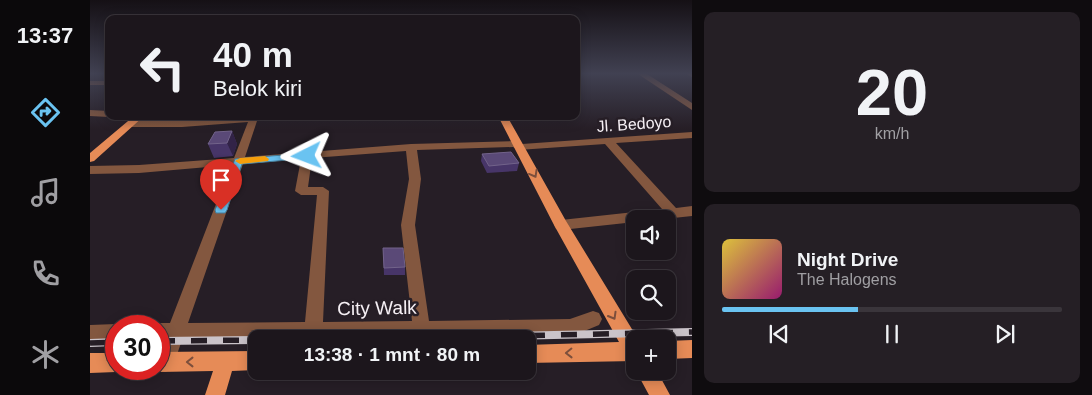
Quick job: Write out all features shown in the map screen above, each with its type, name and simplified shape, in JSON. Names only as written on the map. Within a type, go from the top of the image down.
[{"type":"main road","points":[[90,148],[130,120]]},
{"type":"main road","points":[[90,159],[130,120]]},
{"type":"main road","points":[[504,120],[561,225],[626,336]]},
{"type":"main road","points":[[676,350],[692,349]]},
{"type":"main road","points":[[536,354],[626,351]]},
{"type":"main road","points":[[170,362],[248,361]]},
{"type":"main road","points":[[90,363],[105,362]]},
{"type":"main road","points":[[215,395],[225,362]]},
{"type":"main road","points":[[651,380],[660,395]]},
{"type":"street","points":[[670,92],[692,107]]},
{"type":"street","points":[[90,113],[105,114]]},
{"type":"street","points":[[130,120],[175,124],[253,120],[238,162],[170,325]]},
{"type":"street","name":"Jl. Bedoyo","points":[[90,170],[139,169],[238,162],[411,147],[689,138]]},
{"type":"street","points":[[608,142],[670,210]]},
{"type":"street","points":[[411,147],[415,179],[408,224],[422,330]]},
{"type":"street","points":[[307,156],[301,191],[323,190],[313,330]]},
{"type":"street","points":[[676,212],[692,211]]},
{"type":"street","points":[[561,225],[626,217]]},
{"type":"street","name":"City Walk","points":[[521,330],[570,328],[593,320]]},
{"type":"street","name":"City Walk","points":[[170,332],[248,333]]},
{"type":"street","points":[[90,334],[105,333]]},
{"type":"building","points":[[232,131],[227,143],[208,144],[215,132]]},
{"type":"building","points":[[511,152],[519,163],[489,166],[482,154]]},
{"type":"building","points":[[383,248],[403,248],[405,267],[384,268]]},
{"type":"railway","points":[[536,335],[692,332]]},
{"type":"railway","points":[[170,341],[248,340]]},
{"type":"railway","points":[[90,343],[105,342]]},
{"type":"slow traffic","points":[[240,161],[265,159]]},
{"type":"route","points":[[221,210],[238,162],[307,156]]}]
